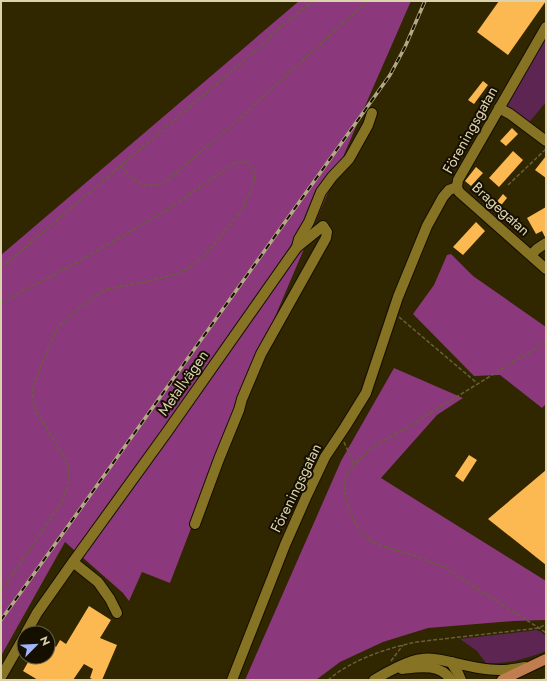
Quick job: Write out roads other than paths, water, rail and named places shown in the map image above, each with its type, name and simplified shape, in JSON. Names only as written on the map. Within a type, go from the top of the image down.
[{"type":"main road","points":[[502,680],[541,661]]},
{"type":"street","name":"Föreningsgatan","points":[[232,680],[285,545],[325,457],[366,393],[406,274],[427,226],[443,197],[449,190],[456,187],[458,180],[546,27]]},
{"type":"street","points":[[499,108],[510,114],[545,146]]},
{"type":"street","points":[[297,247],[299,239],[309,222],[321,192],[332,177],[349,159],[368,125],[372,113]]},
{"type":"street","name":"Bragegatan","points":[[456,187],[459,192],[546,269]]},
{"type":"street","name":"Metallvägen","points":[[30,625],[37,613],[297,247],[323,226],[327,232],[326,238],[261,354],[219,458],[195,524]]},
{"type":"street","points":[[531,255],[537,248],[546,243]]},
{"type":"street","points":[[73,562],[98,582],[110,599],[117,613]]},
{"type":"street","points":[[1,677],[16,650]]},
{"type":"street","points":[[374,680],[410,662],[422,659],[436,659],[500,671],[515,669],[541,661]]},
{"type":"street","points":[[451,662],[461,680]]},
{"type":"street","points":[[396,669],[426,667],[434,668],[444,672],[451,680]]},
{"type":"railway","points":[[1,620],[390,75],[405,47],[425,1]]}]
